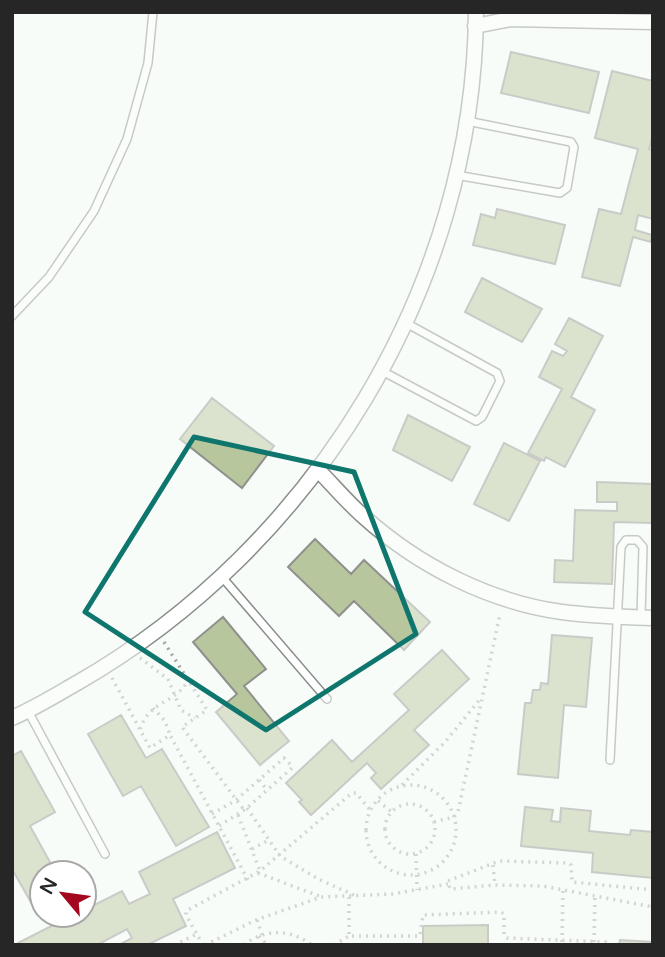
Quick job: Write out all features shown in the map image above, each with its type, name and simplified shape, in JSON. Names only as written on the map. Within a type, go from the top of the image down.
[{"type":"street","points":[[12,718],[106,667],[157,631],[222,577],[272,526],[318,470],[352,422],[406,323],[435,251],[456,175],[467,121],[476,19],[653,22]]},
{"type":"street","points":[[318,470],[362,516],[405,550],[454,578],[504,598],[560,612],[647,618]]},
{"type":"lane","points":[[12,316],[49,277],[94,211],[127,139],[148,63],[153,12]]},
{"type":"lane","points":[[456,175],[560,193],[567,188],[574,147],[571,142],[467,121]]},
{"type":"lane","points":[[382,371],[473,420],[482,417],[500,381],[497,373],[406,323]]},
{"type":"lane","points":[[610,760],[621,547],[626,540],[637,540],[643,547],[647,618]]},
{"type":"lane","points":[[222,577],[327,699]]},
{"type":"lane","points":[[28,711],[105,853]]},
{"type":"path","points":[[434,822],[454,817],[458,812],[504,598]]},
{"type":"path","points":[[157,631],[207,710],[182,727],[267,841],[280,856],[318,879],[358,896]]},
{"type":"path","points":[[130,650],[167,679],[181,710],[195,718]]},
{"type":"path","points":[[106,667],[150,748],[170,735]]},
{"type":"path","points":[[140,729],[146,714],[176,696],[188,681]]},
{"type":"path","points":[[400,786],[429,789],[444,800],[454,817],[456,836],[449,855],[435,868],[417,875],[389,870],[375,856],[367,839],[371,811],[384,794],[400,786],[446,741],[483,695]]},
{"type":"path","points":[[153,708],[165,721],[248,880]]},
{"type":"path","points":[[212,814],[236,800],[285,758],[292,766],[268,791],[219,826]]},
{"type":"path","points":[[259,780],[268,791]]},
{"type":"path","points":[[371,811],[356,793],[352,793],[280,856],[248,880],[186,911],[204,945],[257,920],[320,897],[349,897],[448,884]]},
{"type":"path","points":[[378,801],[392,812]]},
{"type":"path","points":[[405,805],[426,810],[434,822],[432,842],[416,853],[402,853],[391,845],[385,832],[392,812],[405,805]]},
{"type":"path","points":[[238,814],[259,872]]},
{"type":"path","points":[[252,849],[267,841]]},
{"type":"path","points":[[416,853],[417,890]]},
{"type":"path","points":[[448,884],[447,881],[499,862],[569,863],[572,882],[653,890]]},
{"type":"path","points":[[493,865],[495,885]]},
{"type":"path","points":[[259,872],[320,897]]},
{"type":"path","points":[[448,884],[450,889],[495,885],[543,886],[652,907],[653,898]]},
{"type":"path","points":[[562,942],[563,889]]},
{"type":"path","points":[[594,942],[595,894]]},
{"type":"path","points":[[349,897],[349,936]]},
{"type":"path","points":[[334,945],[349,936],[420,936],[423,915],[501,912],[504,914],[504,936],[507,938],[577,943],[606,942],[609,945]]},
{"type":"path","points":[[257,920],[260,935],[267,945]]},
{"type":"path","points":[[244,945],[260,935],[285,932],[299,936],[312,945]]},
{"type":"path","points":[[174,945],[197,934]]},
{"type":"path","points":[[217,938],[221,945]]},
{"type":"highlighted area","points":[[194,437],[354,472],[416,634],[266,730],[85,612]]},
{"type":"building","points":[[511,52],[599,72],[589,113],[501,93]]},
{"type":"building","points":[[612,71],[653,81],[653,135],[649,149],[653,150],[653,219],[638,215],[635,230],[652,235],[651,242],[633,237],[620,286],[582,277],[599,209],[621,214],[638,149],[595,138]]},
{"type":"building","points":[[497,209],[565,225],[555,264],[473,245],[481,214],[495,218]]},
{"type":"building","points":[[482,278],[542,309],[522,342],[465,312]]},
{"type":"building","points":[[569,318],[603,336],[571,397],[595,410],[565,467],[546,457],[544,461],[528,453],[562,389],[539,377],[552,351],[563,356],[567,351],[555,344]]},
{"type":"building","points":[[212,398],[274,446],[242,488],[180,439]]},
{"type":"building","points":[[408,415],[470,447],[452,481],[393,450]]},
{"type":"building","points":[[504,443],[540,461],[509,521],[474,504]]},
{"type":"building","points":[[597,482],[653,484],[653,523],[614,522],[612,584],[554,582],[555,560],[573,561],[575,510],[617,511],[617,502],[597,502]]},
{"type":"building","points":[[315,539],[351,574],[364,560],[430,622],[404,650],[354,601],[339,616],[288,567]]},
{"type":"building","points":[[223,617],[266,669],[244,686],[289,741],[260,765],[216,712],[237,694],[193,642]]},
{"type":"building","points":[[552,635],[592,638],[586,707],[564,705],[558,778],[518,774],[525,703],[531,703],[533,690],[540,690],[541,683],[548,684]]},
{"type":"building","points":[[442,650],[469,679],[414,730],[429,745],[381,789],[371,778],[376,773],[367,763],[311,815],[299,802],[302,800],[286,783],[332,740],[352,762],[409,710],[394,694]]},
{"type":"building","points":[[121,715],[146,758],[162,749],[209,827],[176,846],[141,786],[123,796],[88,734]]},
{"type":"building","points":[[21,751],[55,812],[30,826],[48,859],[28,859],[28,897],[12,869],[12,756]]},
{"type":"building","points":[[525,807],[553,810],[551,821],[560,822],[561,808],[591,811],[589,831],[630,835],[631,830],[653,832],[653,878],[592,872],[593,853],[521,846]]},
{"type":"building","points":[[217,832],[235,868],[173,899],[186,926],[147,945],[119,945],[132,938],[127,929],[97,945],[19,945],[18,943],[46,929],[98,929],[98,903],[122,891],[129,904],[150,894],[139,872]]},
{"type":"building","points":[[488,925],[488,945],[423,945],[423,926]]},
{"type":"building","points":[[620,940],[653,942],[653,945],[619,945]]}]
